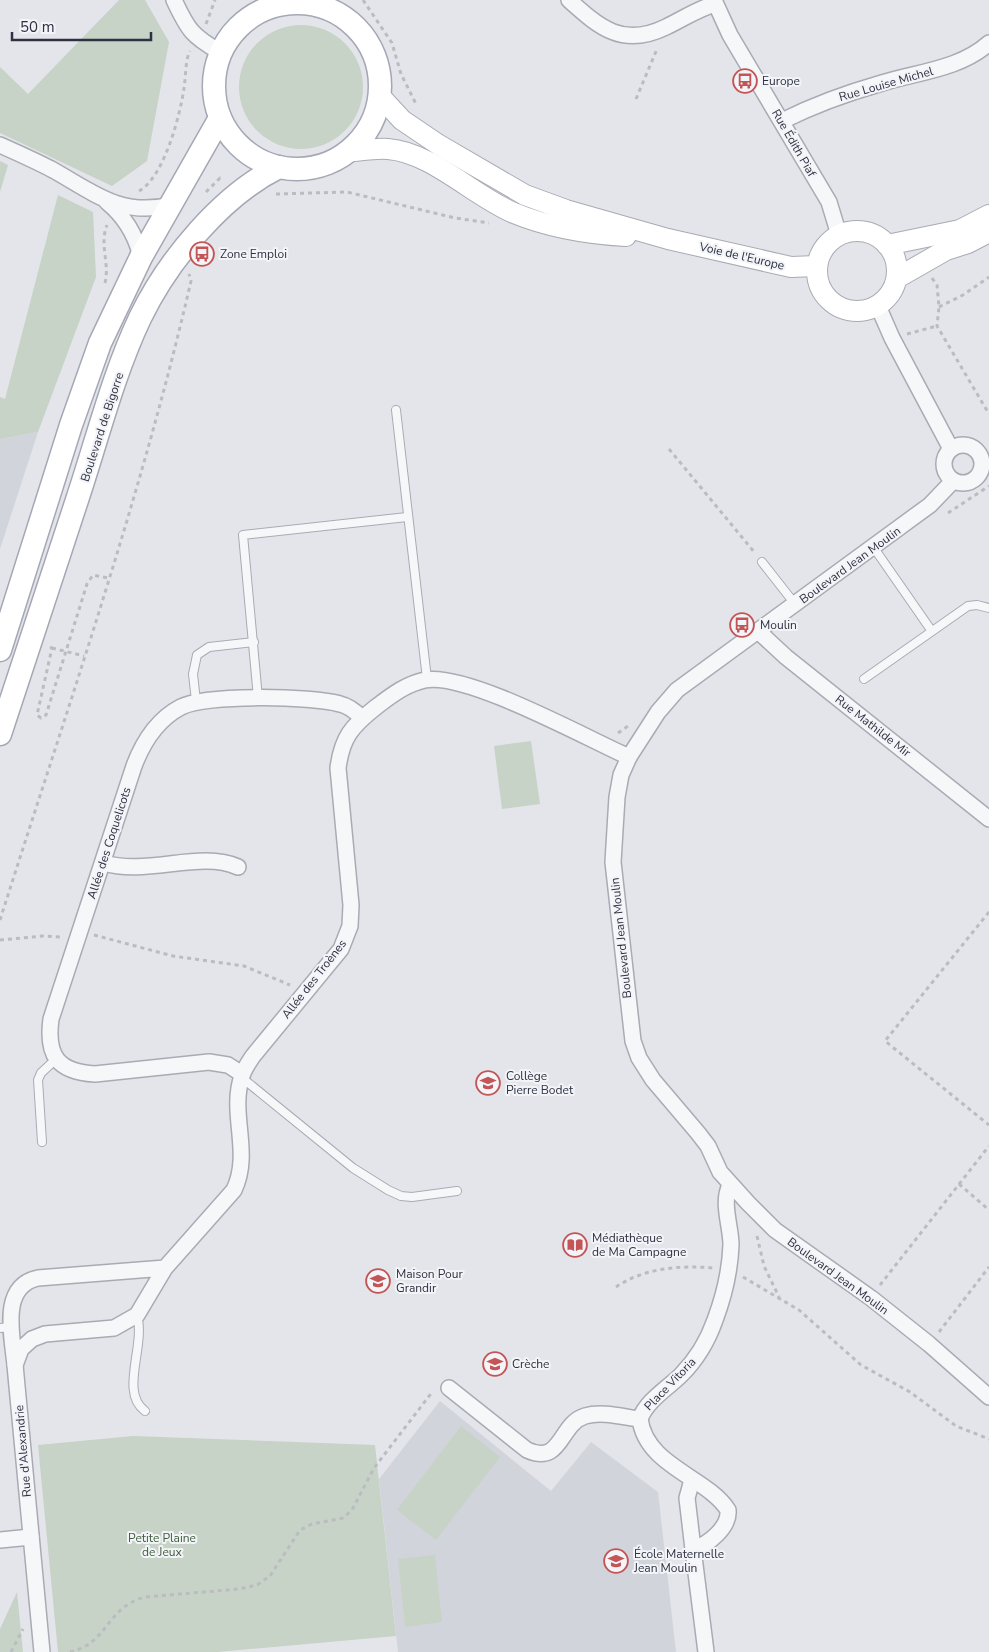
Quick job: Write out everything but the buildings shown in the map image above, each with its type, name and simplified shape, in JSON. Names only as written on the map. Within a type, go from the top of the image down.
[{"type":"main road","points":[[298,2],[340,8],[372,50],[378,72],[379,94],[369,127],[359,141],[346,152],[326,164],[302,168],[279,167],[260,160],[244,150],[230,135],[220,118],[214,89],[214,74],[220,52],[234,31],[260,7],[298,2]]},
{"type":"main road","points":[[379,94],[402,120],[439,145],[525,195],[566,210],[668,239]]},
{"type":"main road","points":[[0,650],[82,393],[100,344],[141,257],[220,118]]},
{"type":"main road","points":[[346,152],[387,149],[402,152],[453,177],[512,212],[535,221],[601,234],[668,239]]},
{"type":"main road","name":"Boulevard de Bigorre","points":[[0,734],[117,379],[140,317],[186,247],[220,209],[250,183],[279,167]]},
{"type":"main road","points":[[887,245],[960,230],[989,215]]},
{"type":"main road","points":[[860,231],[874,235],[887,245],[896,260],[897,278],[887,298],[878,306],[864,311],[849,311],[836,305],[825,295],[818,281],[817,266],[821,254],[829,243],[839,235],[860,231]]},
{"type":"main road","points":[[897,278],[946,250],[968,244],[989,232]]},
{"type":"main road","name":"Voie de l'Europe","points":[[668,239],[791,267],[817,266]]},
{"type":"street","points":[[174,0],[185,24],[198,40],[220,52]]},
{"type":"street","points":[[569,0],[594,22],[612,33],[638,36],[666,28],[715,2]]},
{"type":"street","name":"Rue Édith Piaf","points":[[715,2],[730,34],[829,202],[839,235]]},
{"type":"street","name":"Rue Louise Michel","points":[[782,121],[816,105],[851,92],[942,68],[963,60],[989,43]]},
{"type":"street","points":[[0,145],[52,170],[116,209],[138,242],[141,257]]},
{"type":"street","points":[[107,202],[144,210],[171,204]]},
{"type":"street","points":[[878,306],[892,338],[952,449]]},
{"type":"street","points":[[957,446],[970,447],[985,458],[976,478],[965,483],[953,481],[944,466],[945,459],[952,449],[957,446]]},
{"type":"street","name":"Boulevard Jean Moulin","points":[[953,481],[930,506],[677,690],[658,712],[629,757],[621,775],[617,797],[613,862],[633,1041],[639,1058],[653,1080],[708,1146],[720,1172],[730,1185],[775,1230],[870,1298],[929,1344],[989,1397]]},
{"type":"street","name":"Rue Mathilde Mir","points":[[759,632],[786,657],[989,819]]},
{"type":"street","points":[[362,718],[396,692],[410,684],[426,679],[441,679],[460,683],[520,706],[629,757]]},
{"type":"street","name":"Allée des Coquelicots","points":[[56,1059],[50,1050],[48,1036],[51,1019],[141,748],[165,719],[180,707],[196,701],[258,698],[339,703],[353,709],[362,718]]},
{"type":"street","name":"Allée des Troènes","points":[[165,1268],[234,1190],[240,1175],[242,1160],[237,1100],[242,1076],[253,1056],[341,949],[350,926],[351,904],[338,768],[341,748],[348,732],[362,718]]},
{"type":"street","points":[[104,863],[127,868],[222,861],[238,867]]},
{"type":"street","points":[[56,1059],[65,1068],[77,1073],[96,1074],[208,1062],[228,1065],[242,1076]]},
{"type":"street","name":"Place Vitoria","points":[[449,1388],[527,1450],[536,1454],[543,1454],[555,1447],[571,1425],[585,1416],[598,1414],[640,1419],[648,1405],[684,1372],[709,1337],[723,1296],[728,1270],[731,1246],[726,1198],[730,1185]]},
{"type":"street","points":[[15,1365],[21,1349],[32,1339],[45,1334],[114,1328],[138,1315],[165,1268]]},
{"type":"street","name":"Rue d'Alexandrie","points":[[42,1652],[15,1365],[5,1327],[13,1294],[20,1285],[29,1280],[165,1268]]},
{"type":"street","points":[[640,1419],[646,1437],[655,1450],[726,1506],[729,1516],[710,1542],[693,1549]]},
{"type":"street","points":[[692,1480],[686,1498],[706,1652]]},
{"type":"street","points":[[0,1540],[31,1537]]},
{"type":"lane","points":[[396,410],[426,679]]},
{"type":"lane","points":[[258,698],[243,535],[407,517]]},
{"type":"lane","points":[[874,548],[931,630]]},
{"type":"lane","points":[[762,562],[795,604]]},
{"type":"lane","points":[[864,679],[931,630],[968,606],[977,605],[989,608]]},
{"type":"lane","points":[[196,701],[193,674],[197,655],[210,647],[254,642]]},
{"type":"lane","points":[[42,1142],[38,1080],[41,1073],[56,1059]]},
{"type":"lane","points":[[242,1076],[354,1168],[388,1190],[401,1196],[412,1197],[457,1191]]},
{"type":"lane","points":[[138,1315],[141,1333],[132,1389],[134,1399],[145,1410]]},
{"type":"path","points":[[158,173],[180,110],[188,53],[198,40],[212,11],[214,0]]},
{"type":"path","points":[[363,0],[392,43],[401,74],[417,106],[424,112]]},
{"type":"path","points":[[636,99],[666,28]]},
{"type":"path","points":[[268,197],[280,192],[346,192],[438,214],[491,224]]},
{"type":"path","points":[[0,920],[84,656],[170,369],[191,281],[189,268]]},
{"type":"path","points":[[989,277],[962,295],[939,307],[937,326],[989,414]]},
{"type":"path","points":[[892,338],[937,326]]},
{"type":"path","points":[[669,449],[762,562]]},
{"type":"path","points":[[930,506],[941,517],[989,487]]},
{"type":"path","points":[[52,648],[37,715],[41,718],[46,714],[89,579],[93,575],[98,574],[108,578]]},
{"type":"path","points":[[44,645],[84,656]]},
{"type":"path","points":[[989,912],[885,1041],[989,1125]]},
{"type":"path","points":[[0,940],[78,936],[152,952],[244,966],[290,985],[302,996]]},
{"type":"path","points":[[870,1298],[989,1146]]},
{"type":"path","points":[[959,1184],[989,1210]]},
{"type":"path","points":[[759,1214],[757,1239],[764,1266],[780,1298]]},
{"type":"path","points":[[616,1287],[631,1276],[666,1269],[694,1266],[728,1270],[799,1310],[861,1365],[910,1392],[956,1426],[989,1439]]},
{"type":"path","points":[[929,1344],[989,1267]]},
{"type":"path","points":[[70,1652],[89,1646],[119,1610],[134,1600],[145,1597],[239,1589],[257,1585],[270,1576],[281,1562],[291,1541],[300,1530],[312,1524],[343,1518],[352,1510],[374,1468],[434,1389],[442,1386],[449,1388]]},
{"type":"shaded area","points":[[38,432],[0,549],[0,439]]},
{"type":"shaded area","points":[[440,1401],[551,1491],[591,1442],[658,1492],[676,1652],[398,1652],[379,1479]]},
{"type":"green space","points":[[119,0],[145,0],[169,42],[147,161],[112,186],[0,133],[0,67],[28,94]]},
{"type":"green space","points":[[301,25],[325,30],[345,43],[358,63],[363,87],[358,111],[345,131],[325,144],[301,149],[277,144],[257,131],[244,111],[239,87],[244,63],[257,43],[277,30]]},
{"type":"green space","points":[[0,161],[8,165],[0,192]]},
{"type":"green space","points":[[58,195],[93,212],[96,277],[38,432],[0,439],[0,397],[5,399]]},
{"type":"green space","points":[[531,741],[540,804],[502,809],[494,746]]},
{"type":"green space","points":[[461,1426],[500,1457],[436,1540],[397,1510]]},
{"type":"green space","name":"Petite Plaine de Jeux","points":[[133,1436],[375,1445],[396,1636],[217,1652],[58,1652],[38,1445]]},
{"type":"green space","points":[[435,1555],[442,1622],[405,1627],[398,1559]]},
{"type":"green space","points":[[17,1592],[23,1652],[0,1652],[0,1629]]},
{"type":"place","name":"Europe","points":[[745,81]]},
{"type":"place","name":"Zone Emploi","points":[[202,254]]},
{"type":"place","name":"Moulin","points":[[742,625]]},
{"type":"place","name":"Collège Pierre Bodet","points":[[488,1083]]},
{"type":"place","name":"Médiathèque de Ma Campagne","points":[[575,1245]]},
{"type":"place","name":"Maison Pour Grandir","points":[[378,1281]]},
{"type":"place","name":"Crèche","points":[[495,1364]]},
{"type":"place","name":"École Maternelle Jean Moulin","points":[[616,1561]]}]
